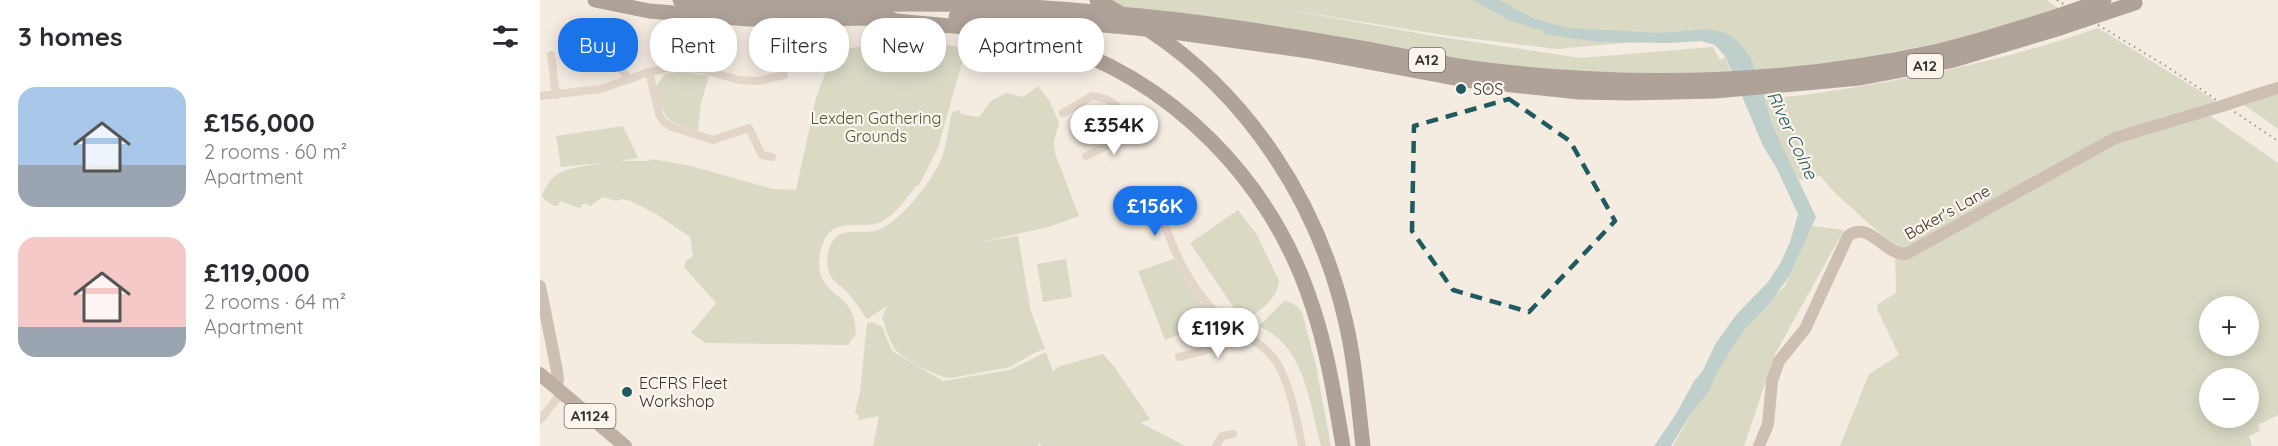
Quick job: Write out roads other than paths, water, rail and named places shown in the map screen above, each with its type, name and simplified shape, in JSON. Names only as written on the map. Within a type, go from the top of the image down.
[{"type":"highway","name":"A12","points":[[595,0],[649,10],[702,16],[749,19],[861,19]]},
{"type":"highway","name":"A12","points":[[680,0],[706,3],[819,5],[1096,6],[1141,16],[1243,28],[1476,69],[1547,76],[1715,85]]},
{"type":"highway","name":"A12","points":[[2055,23],[2104,0]]},
{"type":"highway","name":"A12","points":[[888,18],[903,16],[1047,20],[1166,31],[1241,40],[1488,82],[1579,92],[1785,80],[1941,51],[2138,1]]},
{"type":"highway","name":"A12","points":[[1096,6],[1168,42],[1197,67],[1246,117],[1283,169],[1319,238],[1338,291],[1352,358],[1363,446]]},
{"type":"highway","name":"A12","points":[[946,25],[989,29],[1026,36],[1066,48],[1134,80],[1172,105],[1207,135],[1262,200],[1299,268],[1321,334],[1343,446]]},
{"type":"main road","name":"A1124","points":[[540,374],[625,446]]},
{"type":"street","points":[[551,55],[556,95]]},
{"type":"street","points":[[540,96],[601,89],[649,72],[684,68],[714,72],[739,80],[758,81],[784,75]]},
{"type":"street","points":[[624,72],[629,79]]},
{"type":"street","points":[[649,72],[659,114],[664,122],[684,132],[713,140],[749,128],[762,155],[772,157]]},
{"type":"street","name":"Baker's Lane","points":[[1759,446],[1768,424],[1772,381],[1779,361],[1805,329],[1848,236],[1853,233],[1867,232],[1895,252],[1906,254],[2115,138],[2278,88]]},
{"type":"street","points":[[1063,113],[1092,96],[1116,104],[1121,109],[1131,134],[1086,156]]},
{"type":"street","points":[[1161,216],[1173,248],[1210,307],[1238,331],[1262,346],[1278,364],[1297,422],[1302,446]]},
{"type":"street","points":[[540,286],[559,389],[540,420]]},
{"type":"street","points":[[1179,357],[1219,345],[1231,339],[1238,331]]},
{"type":"street","points":[[1216,446],[1222,436],[1233,434]]},
{"type":"water","points":[[1472,0],[1499,0],[1533,18],[1568,28],[1661,33],[1707,29],[1726,33],[1738,41],[1751,58],[1774,129],[1816,217],[1790,275],[1770,303],[1744,330],[1717,372],[1709,391],[1692,412],[1671,446],[1654,446],[1676,414],[1694,381],[1702,372],[1716,343],[1736,315],[1768,282],[1781,262],[1790,242],[1798,214],[1776,167],[1763,146],[1725,56],[1715,45],[1701,41],[1598,42],[1544,34],[1544,31],[1511,21]]},
{"type":"railway","points":[[2057,0],[2166,66],[2278,141]]},
{"type":"place","name":"SOS","points":[[1461,89]]},
{"type":"place","name":"ECFRS Fleet Workshop","points":[[627,392]]},
{"type":"park label","name":"Lexden Gathering Grounds","points":[[876,127]]},
{"type":"water label","name":"River Colne","points":[[1792,135]]}]
